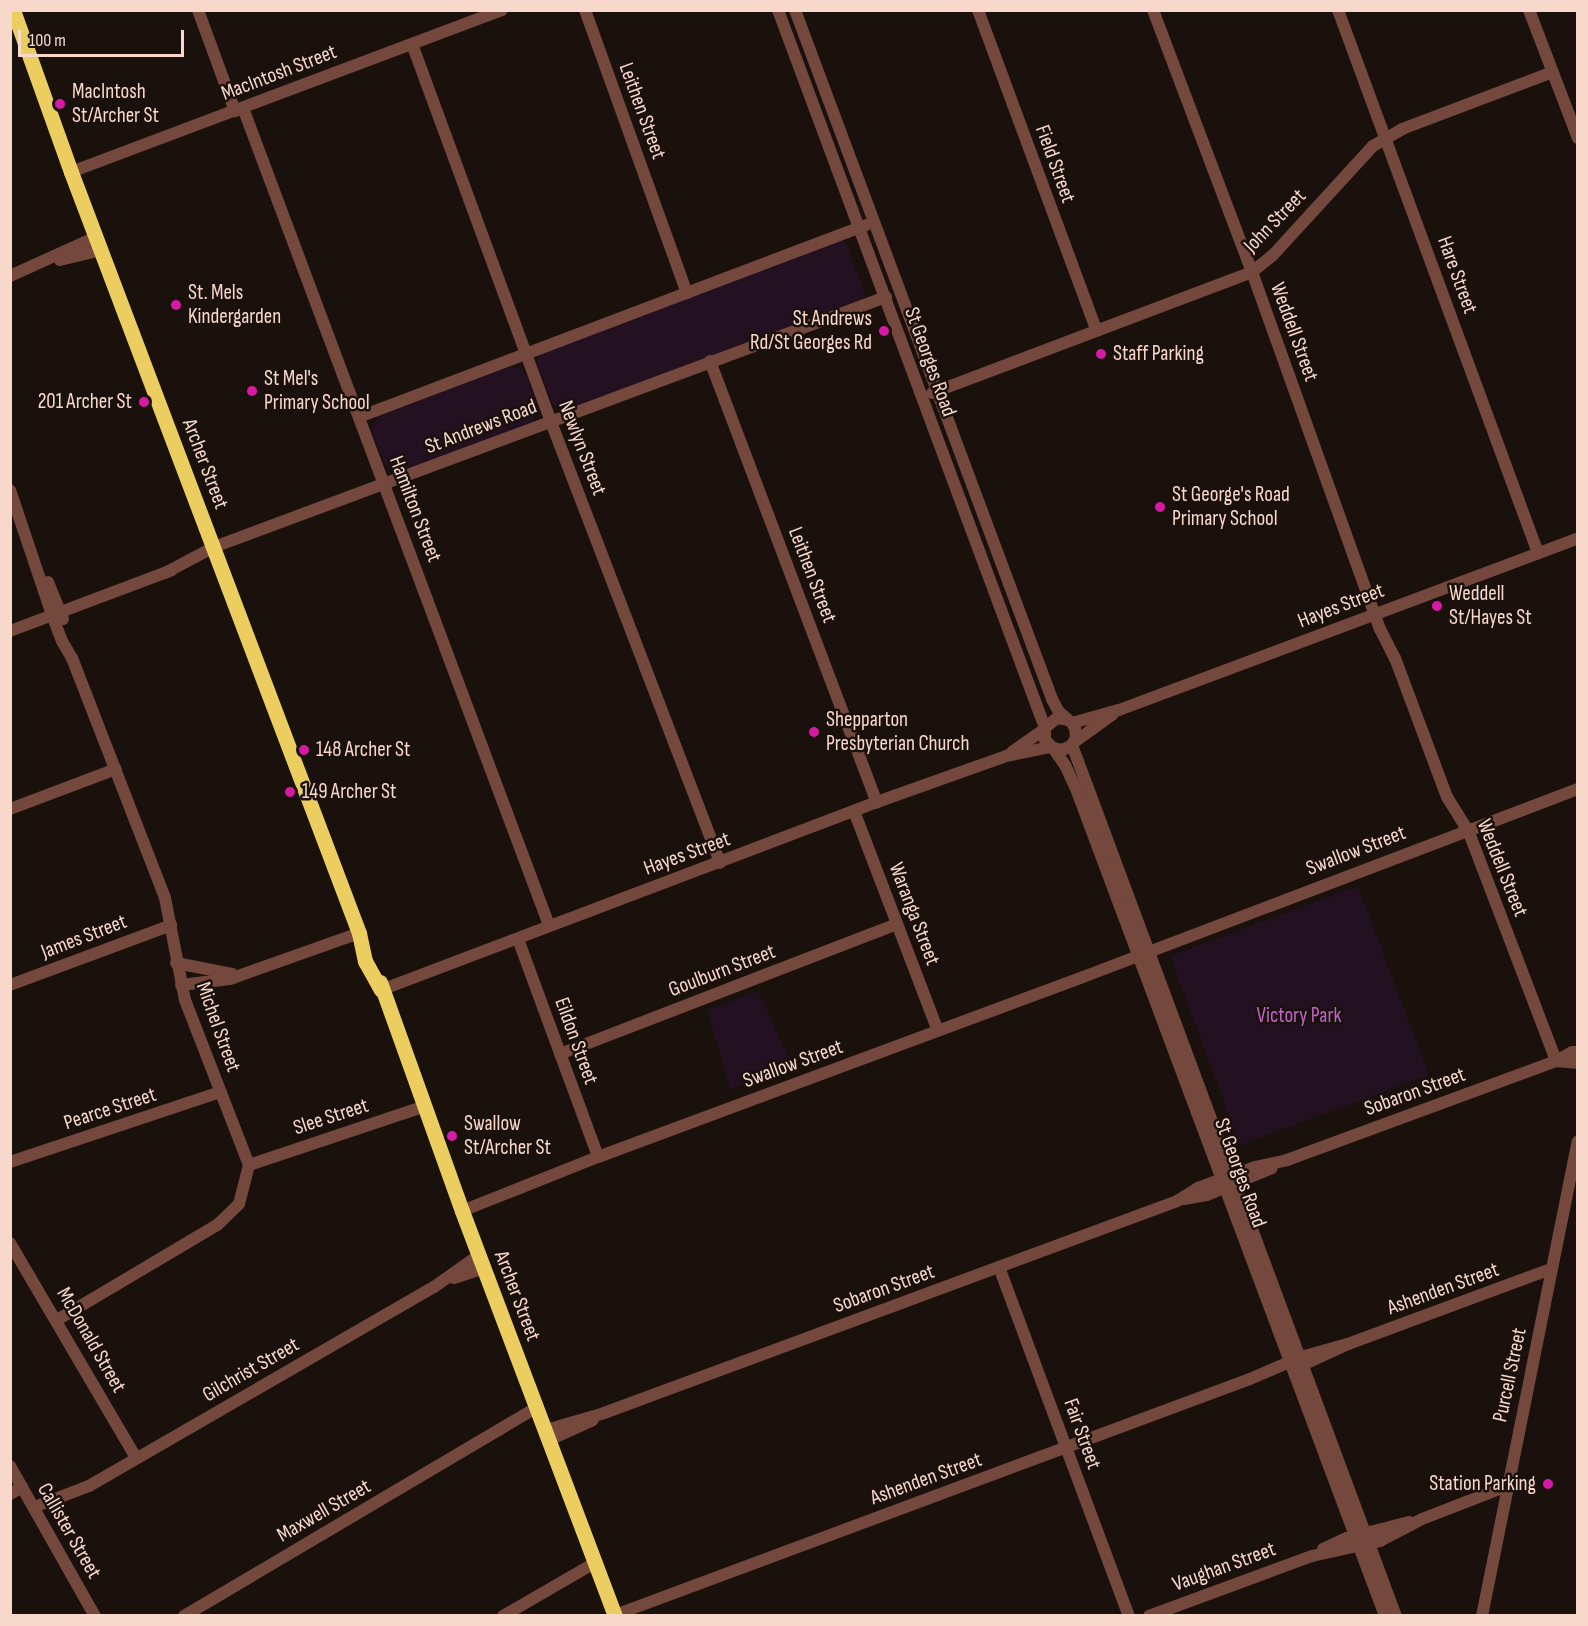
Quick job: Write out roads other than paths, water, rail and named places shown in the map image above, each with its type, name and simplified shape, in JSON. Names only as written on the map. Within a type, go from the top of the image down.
[{"type":"main road","name":"Archer Street","points":[[13,10],[98,243],[218,548],[358,933],[367,965],[381,990],[615,1615]]},
{"type":"street","name":"Hamilton Street","points":[[198,10],[386,484],[549,925]]},
{"type":"street","name":"MacIntosh Street","points":[[71,172],[502,10]]},
{"type":"street","name":"Leithen Street","points":[[585,10],[687,293]]},
{"type":"street","name":"St Georges Road","points":[[778,10],[1045,729]]},
{"type":"street","name":"St Georges Road","points":[[795,10],[1049,690],[1059,712],[1070,721]]},
{"type":"street","name":"Field Street","points":[[978,10],[1096,331]]},
{"type":"street","name":"Weddell Street","points":[[1153,10],[1360,566],[1366,572],[1378,613],[1447,797],[1468,830],[1556,1061]]},
{"type":"street","name":"Hare Street","points":[[1338,10],[1538,553]]},
{"type":"street","points":[[1529,10],[1553,72],[1572,103],[1578,138]]},
{"type":"street","name":"Newlyn Street","points":[[412,44],[551,422],[720,863]]},
{"type":"street","points":[[799,65],[813,60]]},
{"type":"street","name":"John Street","points":[[922,397],[1252,272],[1273,255],[1364,154],[1386,138],[1402,129],[1553,72]]},
{"type":"street","points":[[359,417],[874,222]]},
{"type":"street","points":[[10,276],[98,243]]},
{"type":"street","name":"St Andrews Road","points":[[218,548],[710,361],[886,297]]},
{"type":"street","points":[[890,310],[905,305]]},
{"type":"street","name":"Leithen Street","points":[[710,361],[877,802]]},
{"type":"street","name":"Michel Street","points":[[10,490],[38,568],[42,589],[56,614],[62,641],[72,658],[165,898],[176,963],[193,1024],[249,1165]]},
{"type":"street","name":"Hayes Street","points":[[1070,721],[1119,710],[1578,538]]},
{"type":"street","points":[[10,631],[165,573],[218,548]]},
{"type":"street","points":[[985,565],[1000,559]]},
{"type":"street","points":[[1021,662],[1036,656]]},
{"type":"street","points":[[1034,695],[1049,690]]},
{"type":"street","name":"Hayes Street","points":[[1073,744],[1119,710]]},
{"type":"street","points":[[1052,720],[1070,721],[1076,733],[1073,744],[1063,750],[1052,748],[1045,740],[1045,729],[1052,720]]},
{"type":"street","name":"Hayes Street","points":[[1006,756],[1045,729]]},
{"type":"street","name":"St Georges Road","points":[[1073,744],[1079,781],[1342,1481],[1385,1616]]},
{"type":"street","name":"St Georges Road","points":[[1052,748],[1079,781]]},
{"type":"street","name":"Hayes Street","points":[[381,990],[877,802],[1006,756],[1052,748]]},
{"type":"street","points":[[10,808],[116,769]]},
{"type":"street","name":"Swallow Street","points":[[462,1211],[598,1157],[1578,789]]},
{"type":"street","name":"Waranga Street","points":[[854,811],[938,1031]]},
{"type":"street","name":"Goulburn Street","points":[[560,1054],[897,924]]},
{"type":"street","name":"James Street","points":[[10,985],[171,925]]},
{"type":"street","points":[[181,985],[242,976],[358,933]]},
{"type":"street","name":"Eildon Street","points":[[518,939],[598,1157]]},
{"type":"street","points":[[176,963],[242,976]]},
{"type":"street","name":"Sobaron Street","points":[[543,1424],[604,1413],[1177,1201],[1198,1188],[1229,1182],[1556,1061],[1572,1052],[1578,1052]]},
{"type":"street","name":"Sobaron Street","points":[[1556,1061],[1578,1063]]},
{"type":"street","name":"Pearce Street","points":[[10,1162],[221,1092]]},
{"type":"street","name":"Slee Street","points":[[249,1165],[425,1106]]},
{"type":"street","name":"Purcell Street","points":[[1482,1616],[1578,1142]]},
{"type":"street","points":[[57,1320],[217,1225],[239,1204],[249,1165]]},
{"type":"street","name":"McDonald Street","points":[[10,1243],[136,1458]]},
{"type":"street","name":"Gilchrist Street","points":[[37,1512],[77,1496],[88,1486],[136,1458],[434,1287],[482,1262]]},
{"type":"street","name":"Fair Street","points":[[999,1267],[1129,1616]]},
{"type":"street","name":"Ashenden Street","points":[[615,1615],[1551,1269]]},
{"type":"street","name":"Maxwell Street","points":[[184,1616],[484,1441],[543,1424]]},
{"type":"street","name":"Callister Street","points":[[10,1466],[16,1491],[37,1512],[94,1616]]},
{"type":"street","name":"Vaughan Street","points":[[1149,1616],[1312,1556],[1422,1520],[1507,1486]]},
{"type":"street","name":"St Georges Road","points":[[1362,1540],[1396,1616]]},
{"type":"street","points":[[503,1616],[596,1562]]},
{"type":"place","name":"MacIntosh St/Archer St","points":[[60,104]]},
{"type":"place","name":"St. Mels Kindergarden","points":[[176,305]]},
{"type":"place","name":"St Andrews Rd/St Georges Rd","points":[[884,331]]},
{"type":"place","name":"Staff Parking","points":[[1101,354]]},
{"type":"place","name":"St Mel's Primary School","points":[[252,391]]},
{"type":"place","name":"201 Archer St","points":[[144,402]]},
{"type":"place","name":"St George's Road Primary School","points":[[1160,507]]},
{"type":"place","name":"Weddell St/Hayes St","points":[[1437,606]]},
{"type":"place","name":"Shepparton Presbyterian Church","points":[[814,732]]},
{"type":"place","name":"148 Archer St","points":[[304,750]]},
{"type":"place","name":"149 Archer St","points":[[290,792]]},
{"type":"place","name":"Swallow St/Archer St","points":[[452,1136]]},
{"type":"place","name":"Station Parking","points":[[1548,1484]]},
{"type":"park label","name":"Victory Park","points":[[1299,1016]]}]
